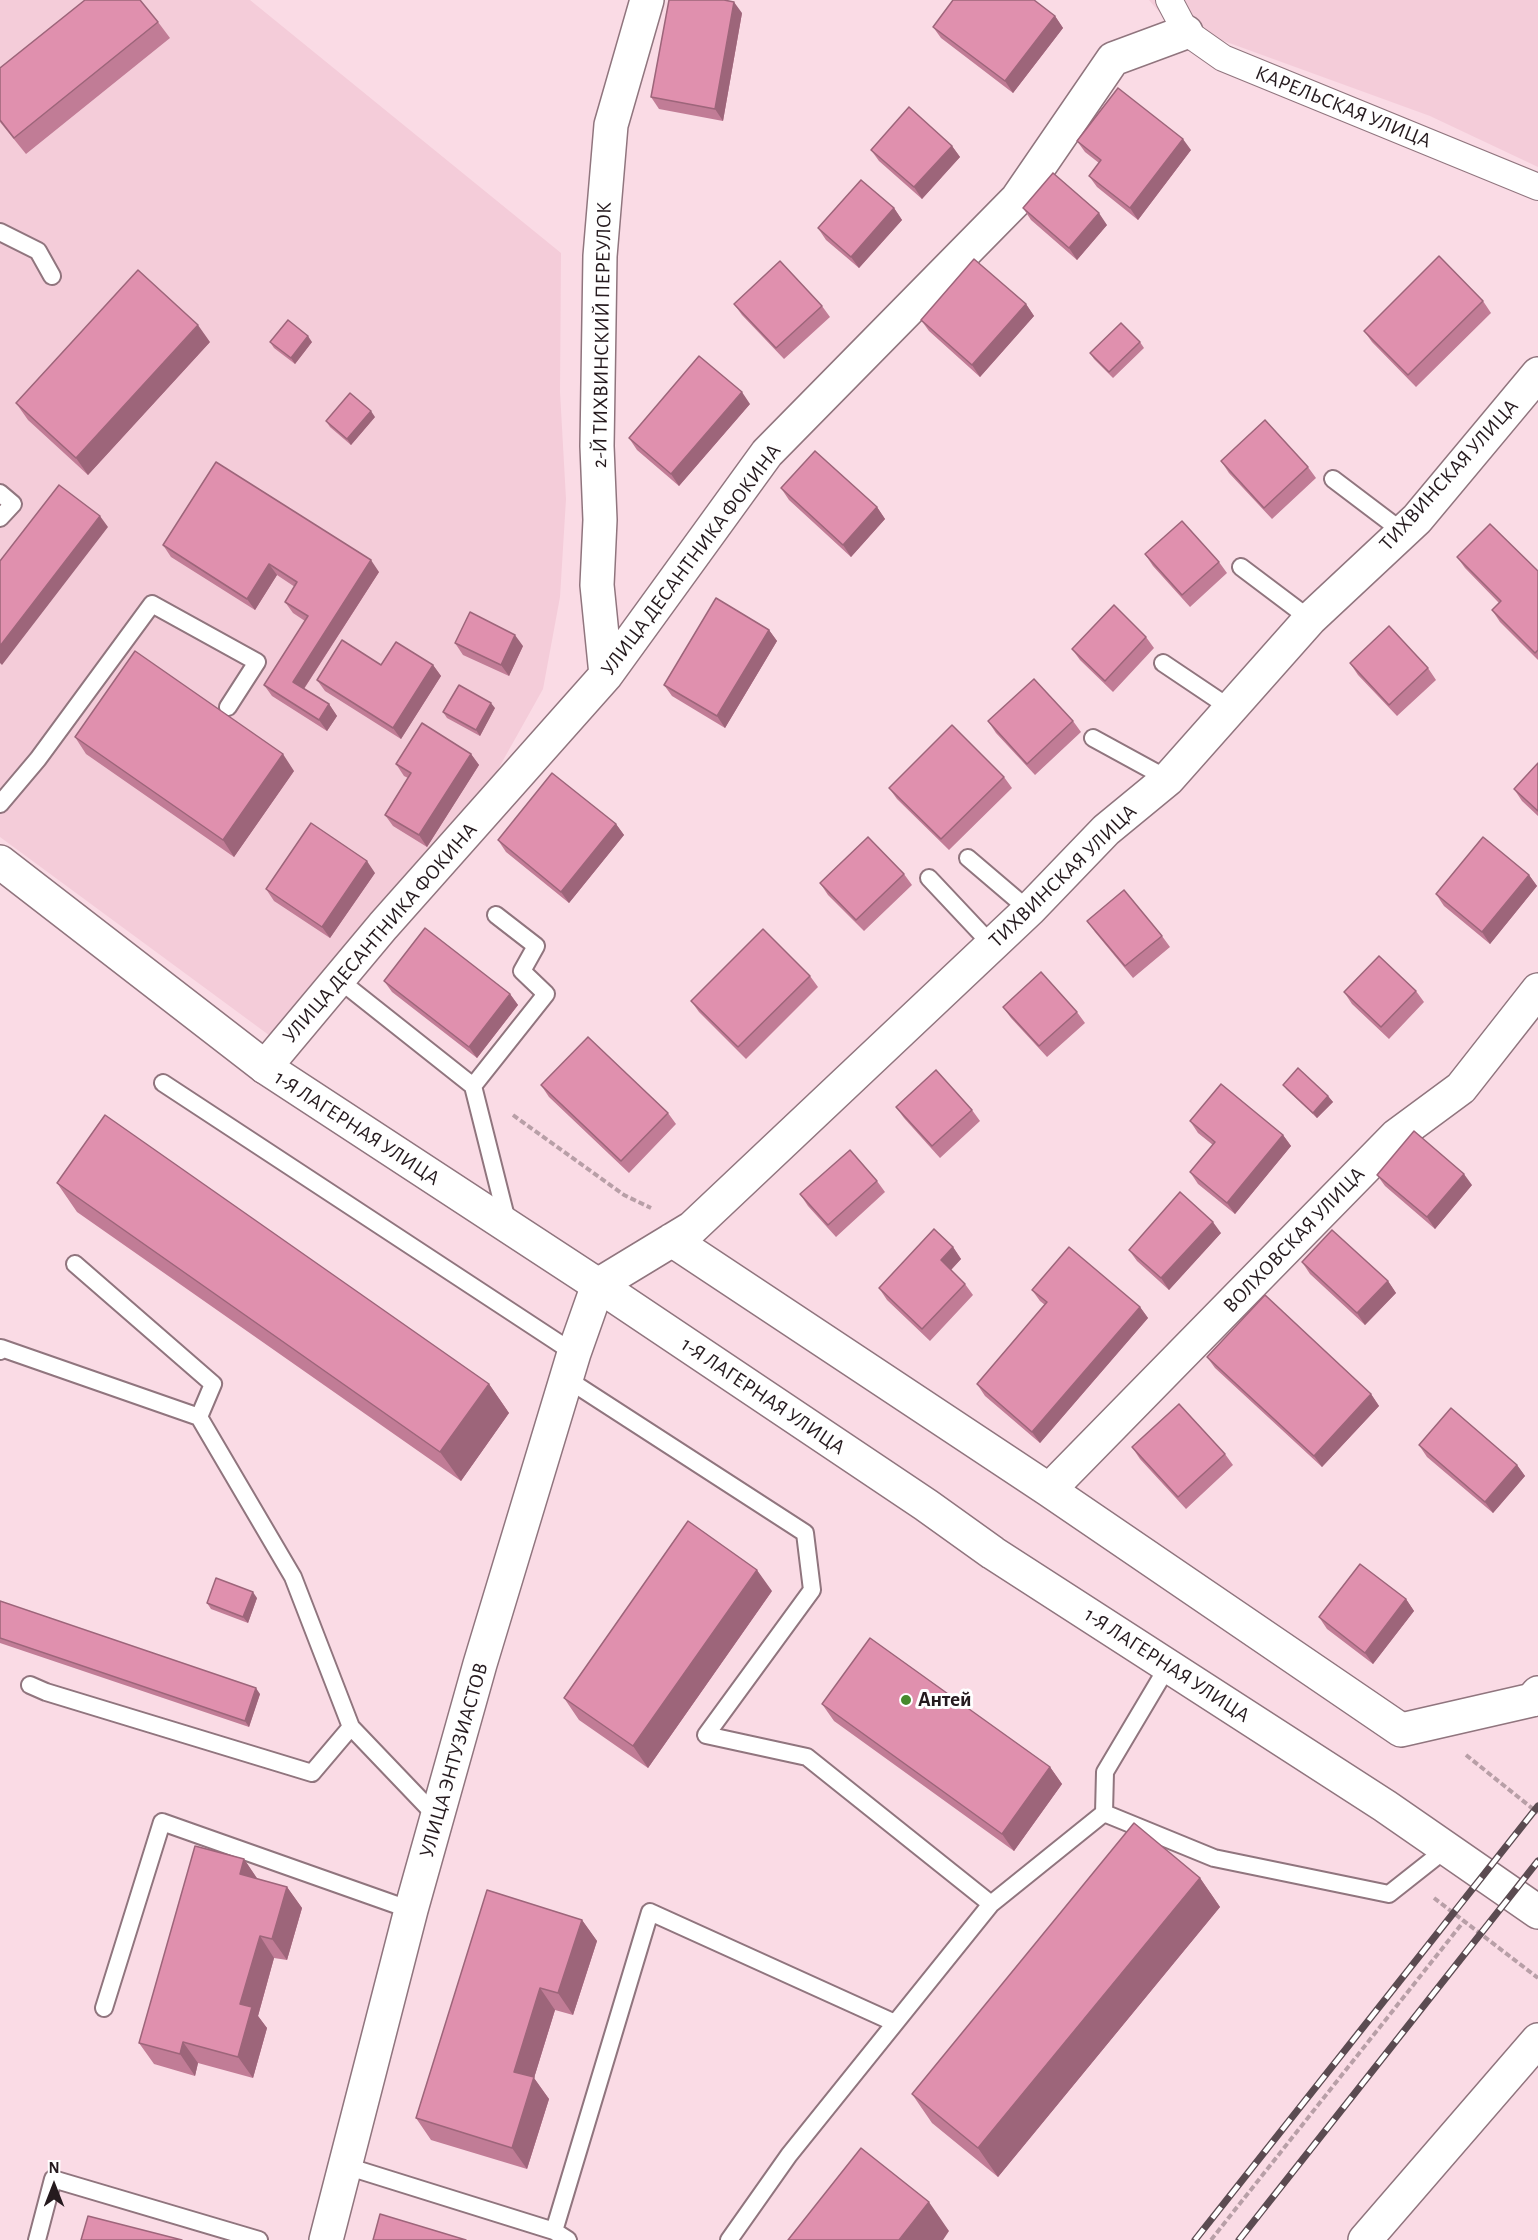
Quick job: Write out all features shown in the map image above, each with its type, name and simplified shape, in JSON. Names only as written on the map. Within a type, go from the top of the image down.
[{"type":"street","name":"2-Й ТИХВИНСКИЙ ПЕРЕУЛОК","points":[[606,675],[597,585],[600,520],[597,446],[600,256],[611,125],[647,0]]},
{"type":"street","name":"КАРЕЛЬСКАЯ УЛИЦА","points":[[1169,0],[1186,32],[1223,58],[1538,187]]},
{"type":"street","name":"УЛИЦА ДЕСАНТНИКА ФОКИНА","points":[[265,1068],[338,979],[606,675],[767,453],[1017,199],[1113,59],[1186,32]]},
{"type":"street","name":"ТИХВИНСКАЯ УЛИЦА","points":[[598,1285],[692,1228],[993,945],[1106,830],[1168,779],[1310,619],[1403,532],[1538,374]]},
{"type":"street","name":"1-Я ЛАГЕРНАЯ УЛИЦА","points":[[0,862],[265,1068],[598,1285],[926,1505],[993,1553],[1385,1806],[1538,1912]]},
{"type":"street","name":"ВОЛХОВСКАЯ УЛИЦА","points":[[1049,1490],[1395,1136],[1461,1088],[1538,990]]},
{"type":"street","points":[[672,1240],[1049,1490],[1401,1730],[1532,1700],[1538,1693]]},
{"type":"street","name":"УЛИЦА ЭНТУЗИАСТОВ","points":[[326,2240],[411,1910],[480,1664],[598,1285]]},
{"type":"street","points":[[1365,2240],[1538,2040]]},
{"type":"lane","points":[[0,232],[38,251],[52,276]]},
{"type":"lane","points":[[1333,479],[1403,532]]},
{"type":"lane","points":[[0,493],[13,504],[0,518]]},
{"type":"lane","points":[[1241,567],[1310,619]]},
{"type":"lane","points":[[0,804],[38,759],[152,604],[257,662],[228,707]]},
{"type":"lane","points":[[1164,663],[1230,708]]},
{"type":"lane","points":[[1093,738],[1168,779]]},
{"type":"lane","points":[[968,858],[1029,910]]},
{"type":"lane","points":[[930,878],[993,945]]},
{"type":"lane","points":[[473,1086],[546,994],[522,971],[536,946],[496,915]]},
{"type":"lane","points":[[338,979],[473,1086],[508,1226]]},
{"type":"lane","points":[[163,1083],[571,1366],[806,1533],[812,1590],[706,1735],[807,1757],[991,1904]]},
{"type":"lane","points":[[75,1264],[213,1384],[199,1417]]},
{"type":"lane","points":[[0,1351],[1,1348],[199,1417],[293,1577],[351,1727],[438,1818]]},
{"type":"lane","points":[[729,2240],[789,2155],[991,1904],[1104,1813],[1105,1772],[1168,1666]]},
{"type":"lane","points":[[30,1685],[46,1692],[312,1773],[351,1727]]},
{"type":"lane","points":[[1104,1813],[1214,1858],[1389,1894],[1446,1849]]},
{"type":"lane","points":[[104,2008],[162,1822],[411,1910]]},
{"type":"lane","points":[[346,2166],[561,2235],[650,1912],[895,2023]]},
{"type":"lane","points":[[37,2240],[53,2179],[259,2240]]},
{"type":"path","points":[[1409,1880],[1538,1978]]},
{"type":"path","points":[[1211,2240],[1464,1921]]},
{"type":"shaded area","points":[[0,0],[250,0],[561,253],[560,392],[566,499],[560,597],[543,689],[496,773],[277,1041],[0,837]]},
{"type":"shaded area","points":[[1149,0],[1538,0],[1538,167],[1430,116],[1166,20]]},
{"type":"building","points":[[85,0],[140,0],[158,22],[14,138],[0,120],[0,68]]},
{"type":"building","points":[[669,0],[734,2],[715,109],[651,97]]},
{"type":"building","points":[[953,0],[1034,0],[1055,16],[1005,81],[933,27]]},
{"type":"building","points":[[1118,88],[1183,139],[1130,208],[1089,176],[1101,160],[1077,141]]},
{"type":"building","points":[[909,107],[952,146],[914,187],[871,150]]},
{"type":"building","points":[[1053,173],[1099,213],[1069,248],[1023,208]]},
{"type":"building","points":[[861,180],[894,208],[851,257],[818,228]]},
{"type":"building","points":[[1439,256],[1483,301],[1408,375],[1364,331]]},
{"type":"building","points":[[974,259],[1026,304],[972,365],[921,320]]},
{"type":"building","points":[[780,261],[822,306],[776,348],[734,304]]},
{"type":"building","points":[[138,270],[198,325],[76,458],[16,403]]},
{"type":"building","points":[[288,320],[308,336],[291,358],[270,342]]},
{"type":"building","points":[[1121,323],[1140,342],[1109,372],[1090,353]]},
{"type":"building","points":[[699,356],[742,392],[671,474],[629,438]]},
{"type":"building","points":[[350,393],[371,411],[347,439],[326,421]]},
{"type":"building","points":[[1265,420],[1308,467],[1264,508],[1221,461]]},
{"type":"building","points":[[815,451],[877,507],[843,545],[781,488]]},
{"type":"building","points":[[216,462],[371,560],[293,682],[329,704],[319,720],[264,685],[308,616],[285,602],[297,582],[269,564],[247,599],[163,545]]},
{"type":"building","points":[[59,485],[100,516],[0,646],[0,561]]},
{"type":"building","points":[[1182,521],[1219,562],[1182,595],[1145,554]]},
{"type":"building","points":[[1490,524],[1538,571],[1538,650],[1535,653],[1492,610],[1501,601],[1457,557]]},
{"type":"building","points":[[716,598],[769,630],[717,716],[664,685]]},
{"type":"building","points":[[1114,605],[1146,637],[1105,681],[1072,649]]},
{"type":"building","points":[[470,612],[515,635],[501,665],[455,643]]},
{"type":"building","points":[[1389,626],[1428,668],[1389,705],[1350,663]]},
{"type":"building","points":[[342,640],[381,665],[396,642],[433,665],[393,728],[317,680]]},
{"type":"building","points":[[135,651],[283,754],[223,840],[75,737]]},
{"type":"building","points":[[1034,679],[1073,721],[1027,764],[988,721]]},
{"type":"building","points":[[459,685],[491,703],[476,730],[443,712]]},
{"type":"building","points":[[422,723],[471,754],[419,835],[385,815],[411,773],[396,764]]},
{"type":"building","points":[[952,725],[1004,777],[941,839],[889,788]]},
{"type":"building","points":[[1538,763],[1538,811],[1514,789]]},
{"type":"building","points":[[552,773],[616,824],[561,892],[498,840]]},
{"type":"building","points":[[311,823],[367,861],[322,927],[266,889]]},
{"type":"building","points":[[868,837],[904,874],[856,920],[820,883]]},
{"type":"building","points":[[1483,837],[1529,875],[1482,932],[1436,894]]},
{"type":"building","points":[[1124,890],[1162,936],[1125,966],[1087,921]]},
{"type":"building","points":[[425,928],[510,994],[469,1047],[384,981]]},
{"type":"building","points":[[763,929],[810,976],[738,1047],[691,1001]]},
{"type":"building","points":[[1379,956],[1416,991],[1381,1027],[1344,992]]},
{"type":"building","points":[[1041,972],[1077,1012],[1039,1046],[1003,1007]]},
{"type":"building","points":[[588,1037],[668,1113],[621,1161],[541,1085]]},
{"type":"building","points":[[1298,1068],[1328,1096],[1313,1113],[1283,1085]]},
{"type":"building","points":[[936,1070],[972,1110],[932,1146],[896,1107]]},
{"type":"building","points":[[1221,1084],[1283,1135],[1227,1203],[1190,1172],[1215,1142],[1190,1121]]},
{"type":"building","points":[[105,1115],[489,1384],[440,1452],[57,1183]]},
{"type":"building","points":[[1414,1131],[1464,1174],[1427,1217],[1377,1175]]},
{"type":"building","points":[[850,1150],[877,1181],[828,1225],[800,1194]]},
{"type":"building","points":[[1180,1192],[1213,1222],[1161,1278],[1129,1250]]},
{"type":"building","points":[[934,1229],[953,1247],[941,1260],[965,1284],[922,1329],[879,1288]]},
{"type":"building","points":[[1332,1230],[1388,1281],[1357,1313],[1302,1262]]},
{"type":"building","points":[[1069,1247],[1140,1307],[1032,1432],[977,1384],[1047,1302],[1032,1290]]},
{"type":"building","points":[[1265,1295],[1371,1394],[1314,1456],[1207,1357]]},
{"type":"building","points":[[1179,1404],[1225,1454],[1178,1497],[1132,1447]]},
{"type":"building","points":[[1451,1408],[1517,1465],[1485,1502],[1419,1445]]},
{"type":"building","points":[[688,1521],[757,1570],[633,1746],[564,1698]]},
{"type":"building","points":[[1360,1564],[1406,1599],[1365,1653],[1319,1617]]},
{"type":"building","points":[[216,1578],[253,1592],[243,1617],[207,1603]]},
{"type":"building","points":[[0,1601],[256,1688],[245,1721],[0,1638]]},
{"type":"building","points":[[870,1638],[1050,1767],[1002,1834],[822,1704]]},
{"type":"building","points":[[1134,1823],[1200,1878],[978,2148],[912,2094]]},
{"type":"building","points":[[195,1846],[244,1859],[240,1874],[287,1887],[272,1939],[260,1936],[240,2004],[252,2007],[238,2057],[183,2042],[180,2054],[139,2043]]},
{"type":"building","points":[[487,1890],[582,1920],[558,1993],[540,1988],[514,2072],[534,2077],[512,2148],[416,2118]]},
{"type":"building","points":[[861,2148],[929,2202],[899,2240],[788,2240]]},
{"type":"building","points":[[380,2214],[466,2240],[373,2240]]},
{"type":"building","points":[[88,2216],[182,2240],[81,2240]]},
{"type":"railway","points":[[1195,2240],[1538,1806]]},
{"type":"railway","points":[[1239,2240],[1538,1861]]},
{"type":"place","name":"Антей","points":[[906,1700]]}]
